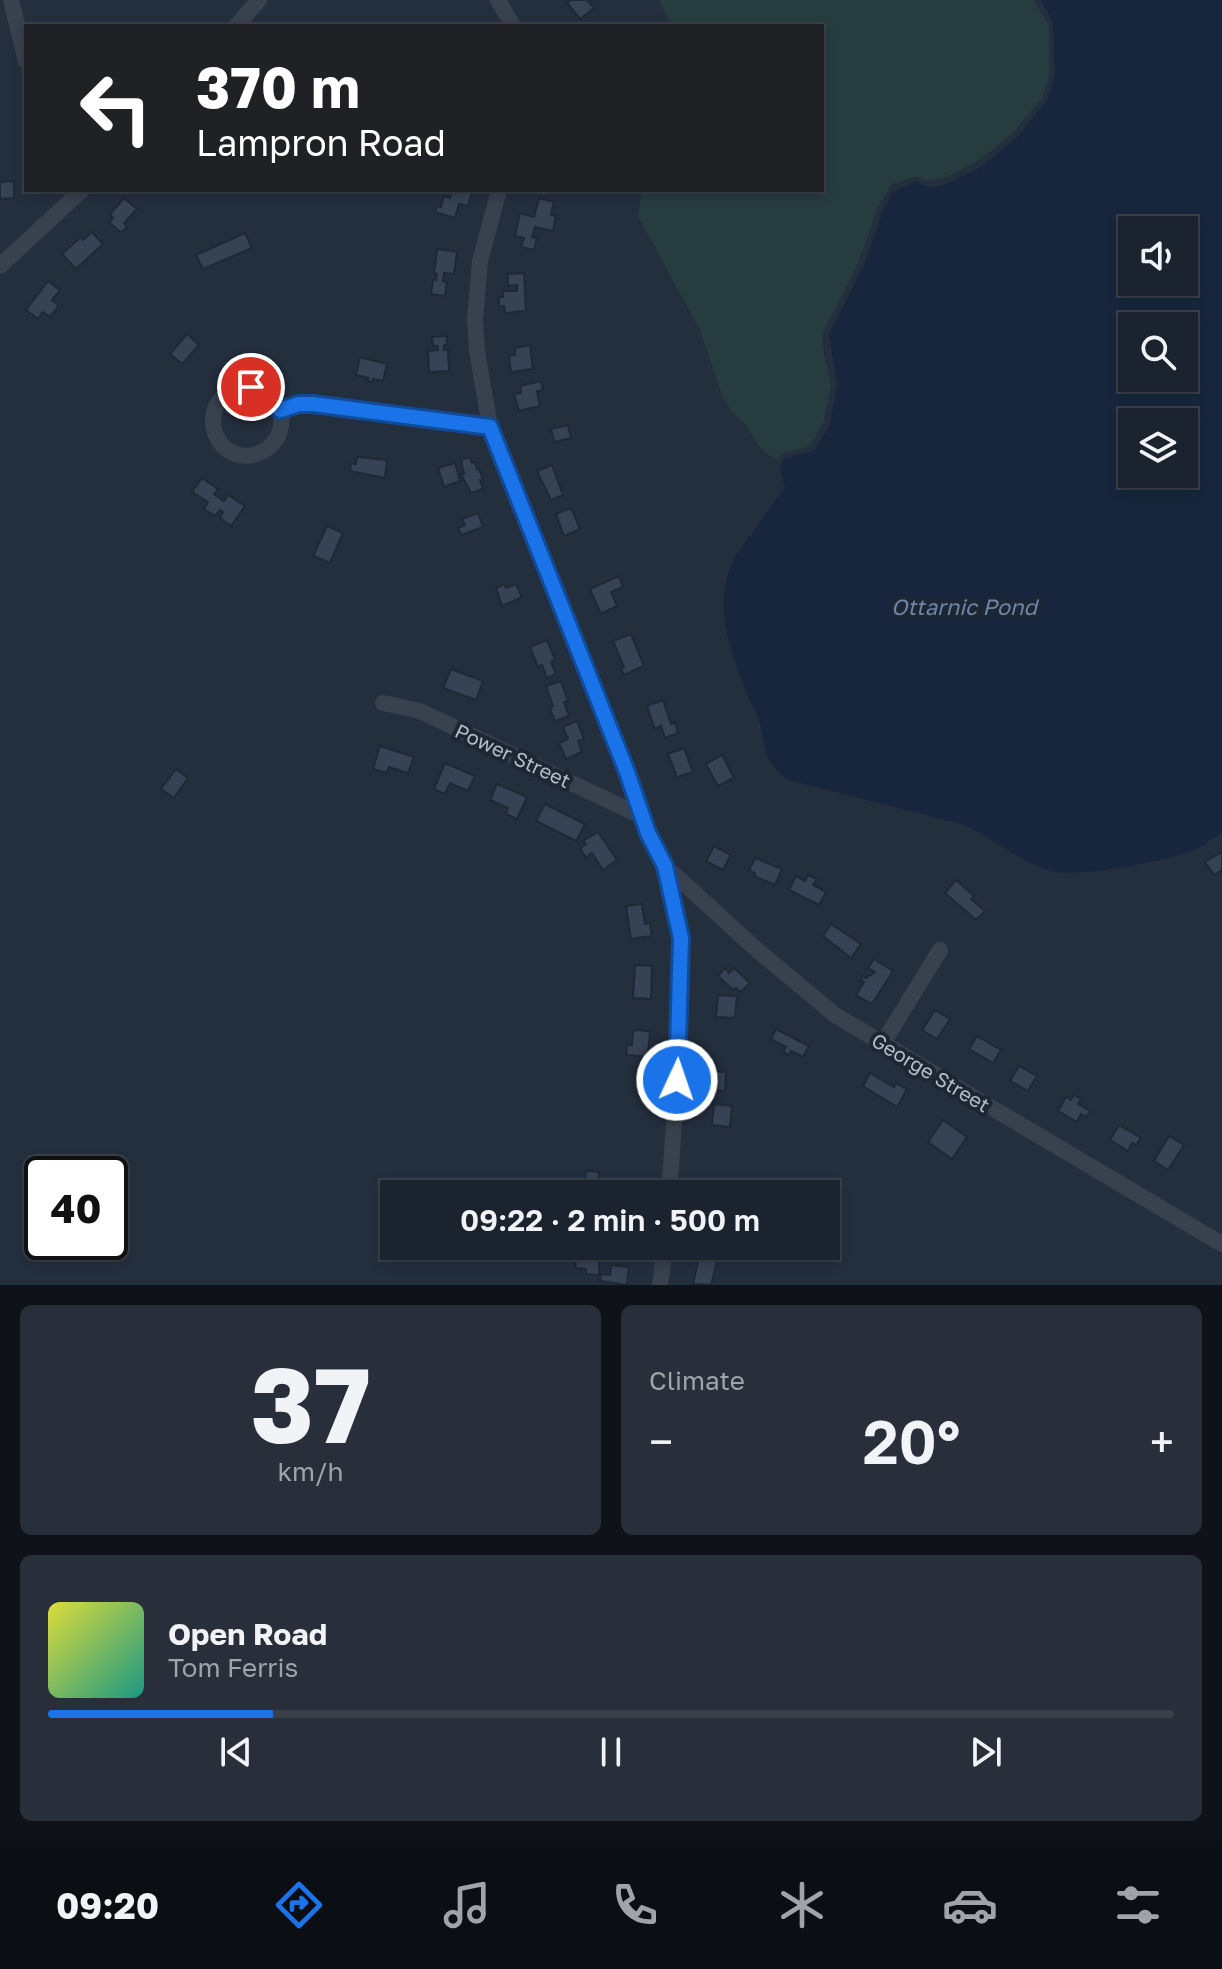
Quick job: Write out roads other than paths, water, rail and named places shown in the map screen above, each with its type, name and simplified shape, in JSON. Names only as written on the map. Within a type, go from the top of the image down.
[{"type":"street","points":[[11,0],[24,53]]},
{"type":"street","points":[[238,24],[259,0]]},
{"type":"street","points":[[498,0],[512,24]]},
{"type":"street","points":[[0,266],[80,192]]},
{"type":"street","points":[[498,192],[480,261],[475,320],[490,427],[627,772],[641,816],[665,866],[676,909],[682,957],[670,1180]]},
{"type":"street","points":[[251,387],[261,390],[272,398],[280,410],[278,438],[261,453],[245,456],[235,453],[222,444],[216,435],[216,408],[225,395],[235,390],[251,387]]},
{"type":"street","points":[[280,410],[299,404],[313,404],[490,427]]},
{"type":"street","name":"Power Street","points":[[383,703],[420,711],[641,816]]},
{"type":"street","name":"George Street","points":[[665,866],[757,950],[835,1015],[1222,1244]]},
{"type":"street","points":[[883,1043],[940,950]]},
{"type":"street","points":[[660,1285],[663,1260]]},
{"type":"water","name":"Ottarnic Pond","points":[[1041,0],[1222,0],[1222,833],[1177,856],[1120,868],[1064,873],[1051,871],[1017,856],[964,825],[788,780],[767,756],[761,727],[734,661],[724,602],[726,582],[734,559],[785,488],[780,467],[783,459],[814,451],[830,425],[837,384],[829,334],[864,265],[884,208],[893,192],[916,181],[929,188],[948,183],[981,167],[1017,137],[1048,99],[1055,73],[1053,22]]}]
